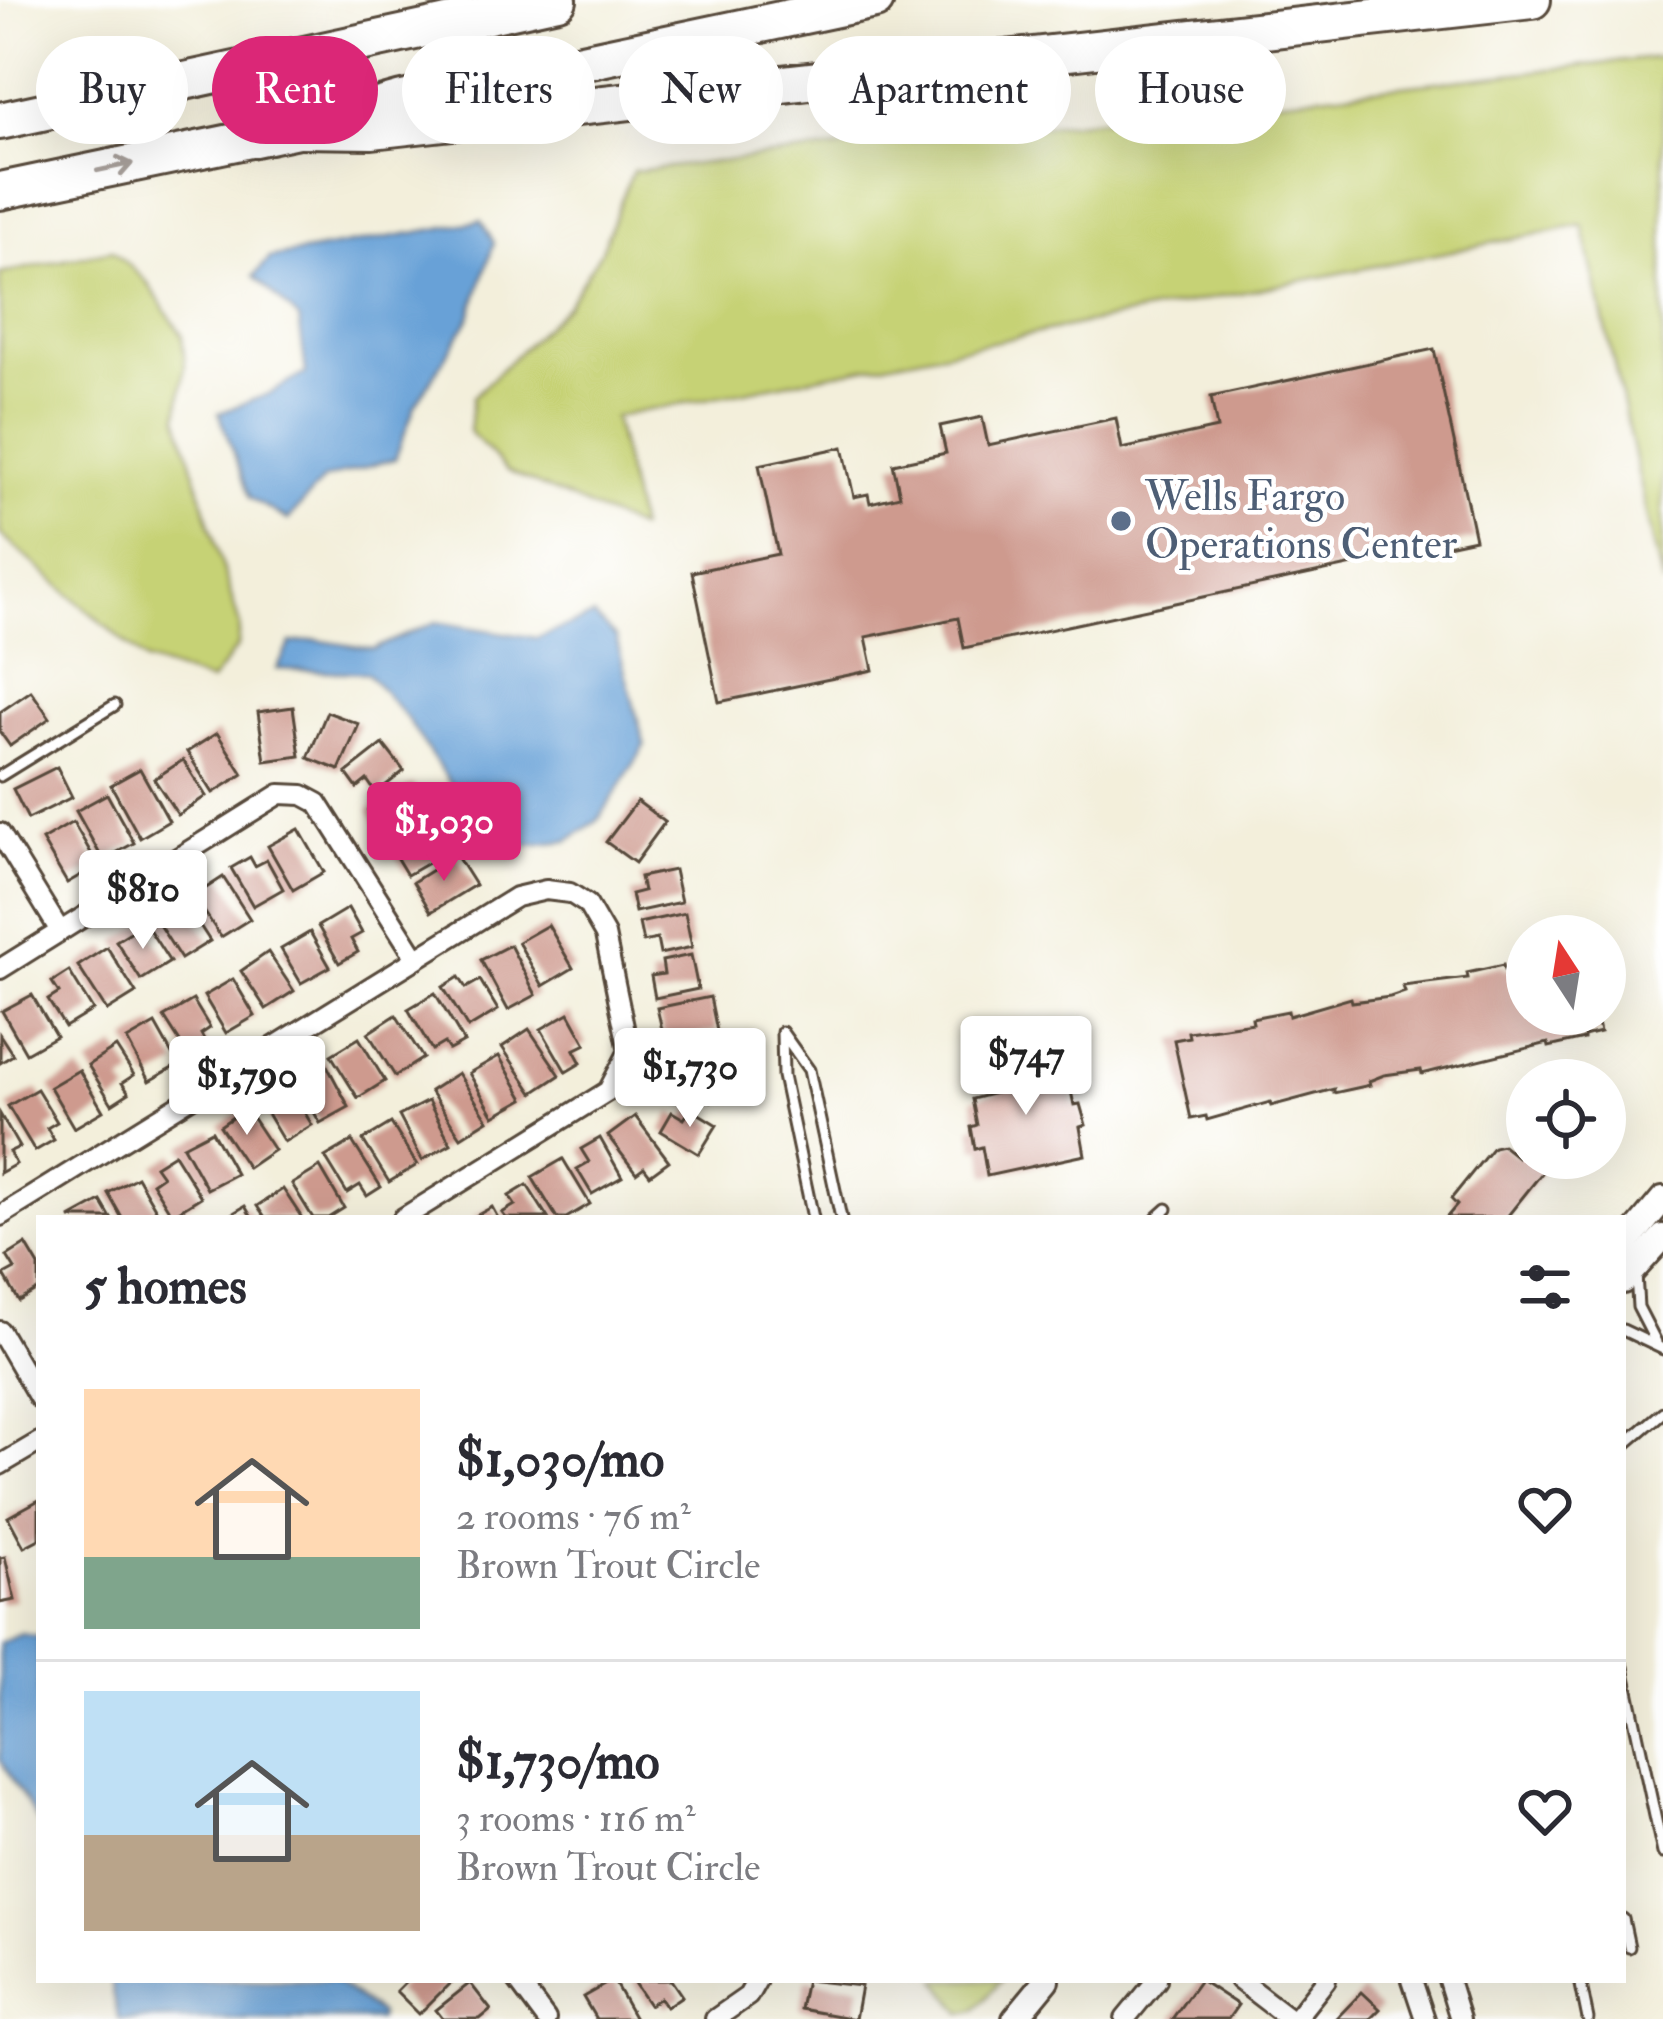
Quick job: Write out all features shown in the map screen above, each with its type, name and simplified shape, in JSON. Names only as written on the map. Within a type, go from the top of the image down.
[{"type":"highway","points":[[0,121],[558,0]]},
{"type":"highway","points":[[378,107],[875,0]]},
{"type":"highway","points":[[378,129],[1532,0]]},
{"type":"highway","points":[[0,191],[226,144]]},
{"type":"street","points":[[0,969],[280,794],[303,795],[318,803],[416,958]]},
{"type":"street","points":[[0,833],[60,932]]},
{"type":"street","points":[[0,1216],[516,897],[546,890],[570,893],[587,904],[605,934],[629,1051],[608,1091],[408,1215]]},
{"type":"street","points":[[1628,1265],[1663,1199]]},
{"type":"street","points":[[1628,1265],[1663,1237]]},
{"type":"street","points":[[0,1331],[36,1393]]},
{"type":"street","points":[[0,1466],[36,1444]]},
{"type":"street","points":[[519,1983],[546,2019]]},
{"type":"street","points":[[716,2019],[748,1996],[755,1983]]},
{"type":"street","points":[[1015,2019],[1045,1983]]},
{"type":"street","points":[[1125,2019],[1154,1983]]},
{"type":"street","points":[[1243,1983],[1293,2019],[1323,1983]]},
{"type":"street","points":[[1413,1983],[1425,2019]]},
{"type":"street","points":[[1449,1983],[1460,2019]]},
{"type":"lane","points":[[0,776],[115,705]]},
{"type":"lane","points":[[813,1215],[783,1076],[782,1032],[809,1070],[840,1215]]},
{"type":"lane","points":[[1160,1215],[1167,1209]]},
{"type":"lane","points":[[1628,1265],[1638,1307],[1659,1345]]},
{"type":"lane","points":[[1626,1331],[1659,1345]]},
{"type":"lane","points":[[1626,1443],[1663,1412]]},
{"type":"lane","points":[[1626,1680],[1663,1853]]},
{"type":"lane","points":[[1626,1932],[1629,1947]]},
{"type":"lane","points":[[1581,1983],[1588,2019]]},
{"type":"green space","points":[[1663,57],[1663,586],[1583,225],[614,417],[639,529],[507,471],[469,431],[473,397],[567,305],[600,253],[633,171],[877,144],[1071,144],[1071,123],[1095,120],[1095,144],[1286,144],[1286,99]]},
{"type":"green space","points":[[112,250],[146,281],[182,335],[185,366],[178,416],[240,626],[238,646],[211,682],[146,661],[0,534],[0,274]]},
{"type":"green space","points":[[939,1983],[998,1983],[976,2010],[962,2013]]},
{"type":"water","points":[[481,221],[494,243],[470,317],[415,406],[395,459],[324,479],[288,520],[250,498],[219,413],[269,394],[306,373],[299,319],[254,276],[270,258]]},
{"type":"water","points":[[594,616],[616,638],[645,746],[600,818],[568,841],[494,849],[405,716],[367,673],[277,669],[291,643],[316,640],[373,649],[436,622],[537,638]]},
{"type":"water","points":[[21,1634],[36,1636],[36,1819],[0,1759],[0,1643]]},
{"type":"water","points":[[112,1983],[337,1983],[380,2014],[379,2019],[118,2019]]},
{"type":"building","name":"Wells Fargo Operations Center","points":[[1434,349],[1475,539],[964,648],[958,618],[866,637],[873,670],[719,702],[692,572],[778,554],[759,465],[843,447],[854,497],[868,494],[870,503],[900,496],[893,464],[946,453],[940,426],[982,417],[988,445],[1116,418],[1122,449],[1217,428],[1211,397]]},
{"type":"building","points":[[31,691],[50,718],[10,746],[0,732],[0,712]]},
{"type":"building","points":[[293,707],[300,756],[265,761],[258,712]]},
{"type":"building","points":[[327,712],[359,724],[339,770],[308,758]]},
{"type":"building","points":[[217,733],[243,774],[213,793],[187,752]]},
{"type":"building","points":[[383,744],[404,771],[376,793],[367,780],[357,788],[346,773]]},
{"type":"building","points":[[183,760],[206,796],[178,815],[154,779]]},
{"type":"building","points":[[57,767],[72,797],[28,819],[13,789]]},
{"type":"building","points":[[140,769],[169,821],[140,838],[111,785]]},
{"type":"building","points":[[413,784],[426,807],[434,802],[438,808],[384,839],[368,810]]},
{"type":"building","points":[[107,794],[134,843],[103,860],[76,811]]},
{"type":"building","points":[[637,801],[665,822],[635,863],[606,842]]},
{"type":"building","points":[[442,817],[459,845],[407,875],[390,847]]},
{"type":"building","points":[[73,822],[98,865],[67,883],[42,840]]},
{"type":"building","points":[[299,829],[324,872],[293,890],[268,846]]},
{"type":"building","points":[[456,855],[475,885],[431,912],[413,882]]},
{"type":"building","points":[[250,857],[255,866],[267,860],[283,889],[253,906],[231,868]]},
{"type":"building","points":[[674,870],[681,902],[635,912],[631,894],[643,891],[640,877]]},
{"type":"building","points":[[223,877],[250,919],[221,937],[194,896]]},
{"type":"building","points":[[182,898],[210,941],[181,959],[154,917]]},
{"type":"building","points":[[348,908],[362,933],[351,939],[358,952],[339,963],[318,926]]},
{"type":"building","points":[[685,913],[692,947],[660,954],[657,939],[643,942],[639,923]]},
{"type":"building","points":[[145,923],[170,962],[141,980],[116,941]]},
{"type":"building","points":[[548,925],[573,968],[543,986],[518,942]]},
{"type":"building","points":[[310,932],[330,967],[301,983],[281,949]]},
{"type":"building","points":[[510,945],[536,995],[508,1010],[481,960]]},
{"type":"building","points":[[107,947],[136,993],[107,1011],[78,966]]},
{"type":"building","points":[[268,952],[294,991],[266,1009],[241,971]]},
{"type":"building","points":[[691,955],[698,989],[655,998],[651,976],[664,974],[662,961]]},
{"type":"building","points":[[1503,965],[1506,970],[1506,1035],[1588,1035],[1422,1074],[1421,1070],[1384,1075],[1369,1081],[1370,1085],[1271,1106],[1270,1102],[1207,1120],[1206,1116],[1191,1119],[1174,1040],[1189,1037],[1188,1032],[1253,1023],[1252,1018],[1288,1011],[1289,1016],[1351,998],[1352,1002],[1390,997],[1405,992],[1403,986],[1468,978],[1467,973]]},
{"type":"building","points":[[69,971],[93,1010],[65,1027],[48,1000],[59,993],[52,982]]},
{"type":"building","points":[[459,977],[466,988],[480,980],[498,1010],[468,1028],[443,987]]},
{"type":"building","points":[[233,979],[255,1016],[226,1033],[204,996]]},
{"type":"building","points":[[435,993],[464,1042],[449,1050],[444,1043],[432,1050],[408,1009]]},
{"type":"building","points":[[32,995],[56,1036],[26,1053],[2,1011]]},
{"type":"building","points":[[710,997],[717,1031],[665,1042],[657,1008]]},
{"type":"building","points":[[193,1000],[210,1028],[201,1034],[207,1045],[189,1056],[164,1017]]},
{"type":"building","points":[[569,1013],[586,1044],[574,1050],[581,1063],[566,1072],[541,1029]]},
{"type":"building","points":[[396,1015],[423,1058],[395,1076],[368,1033]]},
{"type":"building","points":[[155,1024],[178,1065],[149,1081],[127,1040]]},
{"type":"building","points":[[529,1029],[560,1075],[533,1093],[502,1047]]},
{"type":"building","points":[[0,1035],[13,1055],[0,1063]]},
{"type":"building","points":[[359,1038],[385,1081],[358,1098],[331,1055]]},
{"type":"building","points":[[116,1047],[134,1075],[122,1083],[129,1093],[112,1104],[88,1065]]},
{"type":"building","points":[[1032,1049],[1039,1084],[1068,1077],[1074,1105],[1080,1104],[1086,1125],[1080,1127],[1085,1155],[987,1176],[982,1147],[975,1149],[972,1099],[1000,1092],[992,1058]]},
{"type":"building","points":[[678,1053],[723,1071],[711,1101],[666,1082]]},
{"type":"building","points":[[499,1056],[524,1099],[494,1116],[469,1073]]},
{"type":"building","points":[[324,1060],[349,1107],[320,1123],[294,1076]]},
{"type":"building","points":[[79,1070],[103,1111],[74,1128],[50,1087]]},
{"type":"building","points":[[458,1073],[488,1120],[461,1137],[430,1091]]},
{"type":"building","points":[[287,1083],[312,1125],[284,1142],[259,1100]]},
{"type":"building","points":[[37,1089],[57,1122],[47,1128],[54,1140],[35,1151],[8,1106]]},
{"type":"building","points":[[428,1101],[451,1144],[422,1160],[399,1116]]},
{"type":"building","points":[[246,1108],[274,1150],[248,1168],[220,1126]]},
{"type":"building","points":[[691,1109],[717,1125],[699,1154],[661,1131],[672,1112],[684,1119]]},
{"type":"building","points":[[0,1114],[19,1147],[9,1152],[16,1164],[0,1173]]},
{"type":"building","points":[[635,1116],[669,1161],[650,1175],[644,1167],[636,1173],[608,1136]]},
{"type":"building","points":[[391,1123],[417,1165],[389,1182],[363,1140]]},
{"type":"building","points":[[212,1131],[236,1174],[207,1189],[183,1146]]},
{"type":"building","points":[[600,1138],[622,1177],[592,1194],[577,1169],[589,1162],[581,1149]]},
{"type":"building","points":[[352,1141],[381,1187],[367,1196],[360,1185],[347,1193],[325,1157]]},
{"type":"building","points":[[1493,1147],[1506,1148],[1506,1179],[1537,1179],[1508,1215],[1449,1215],[1457,1205],[1451,1199]]},
{"type":"building","points":[[174,1154],[201,1197],[172,1215],[152,1183],[162,1176],[155,1166]]},
{"type":"building","points":[[563,1159],[590,1204],[571,1215],[555,1215],[532,1177]]},
{"type":"building","points":[[320,1167],[344,1208],[333,1215],[311,1215],[292,1184]]},
{"type":"building","points":[[137,1177],[159,1215],[120,1215],[108,1193]]},
{"type":"building","points":[[527,1185],[546,1215],[504,1215],[515,1205],[509,1196]]},
{"type":"building","points":[[283,1189],[300,1215],[263,1215],[257,1206]]},
{"type":"building","points":[[101,1201],[109,1215],[75,1215]]},
{"type":"building","points":[[245,1206],[250,1215],[230,1215]]},
{"type":"building","points":[[26,1244],[36,1261],[36,1291],[19,1301],[4,1275],[15,1269],[7,1256]]},
{"type":"building","points":[[36,1502],[36,1541],[24,1547],[8,1517]]},
{"type":"building","points":[[5,1557],[15,1600],[0,1603],[0,1558]]},
{"type":"building","points":[[404,1983],[450,1983],[419,2014],[396,1991]]},
{"type":"building","points":[[470,1983],[491,2010],[480,2019],[443,2019],[436,2010]]},
{"type":"building","points":[[615,1983],[635,2019],[596,2019],[583,1997]]},
{"type":"building","points":[[634,1983],[673,1983],[682,1996],[666,2007],[660,1998],[649,2005]]},
{"type":"building","points":[[805,1983],[861,1986],[855,2019],[800,2009]]},
{"type":"building","points":[[1198,1983],[1238,2005],[1228,2019],[1172,2019]]},
{"type":"building","points":[[1362,1992],[1380,2009],[1370,2019],[1336,2019]]},
{"type":"place","name":"Wells Fargo Operations Center","points":[[1121,521]]}]
